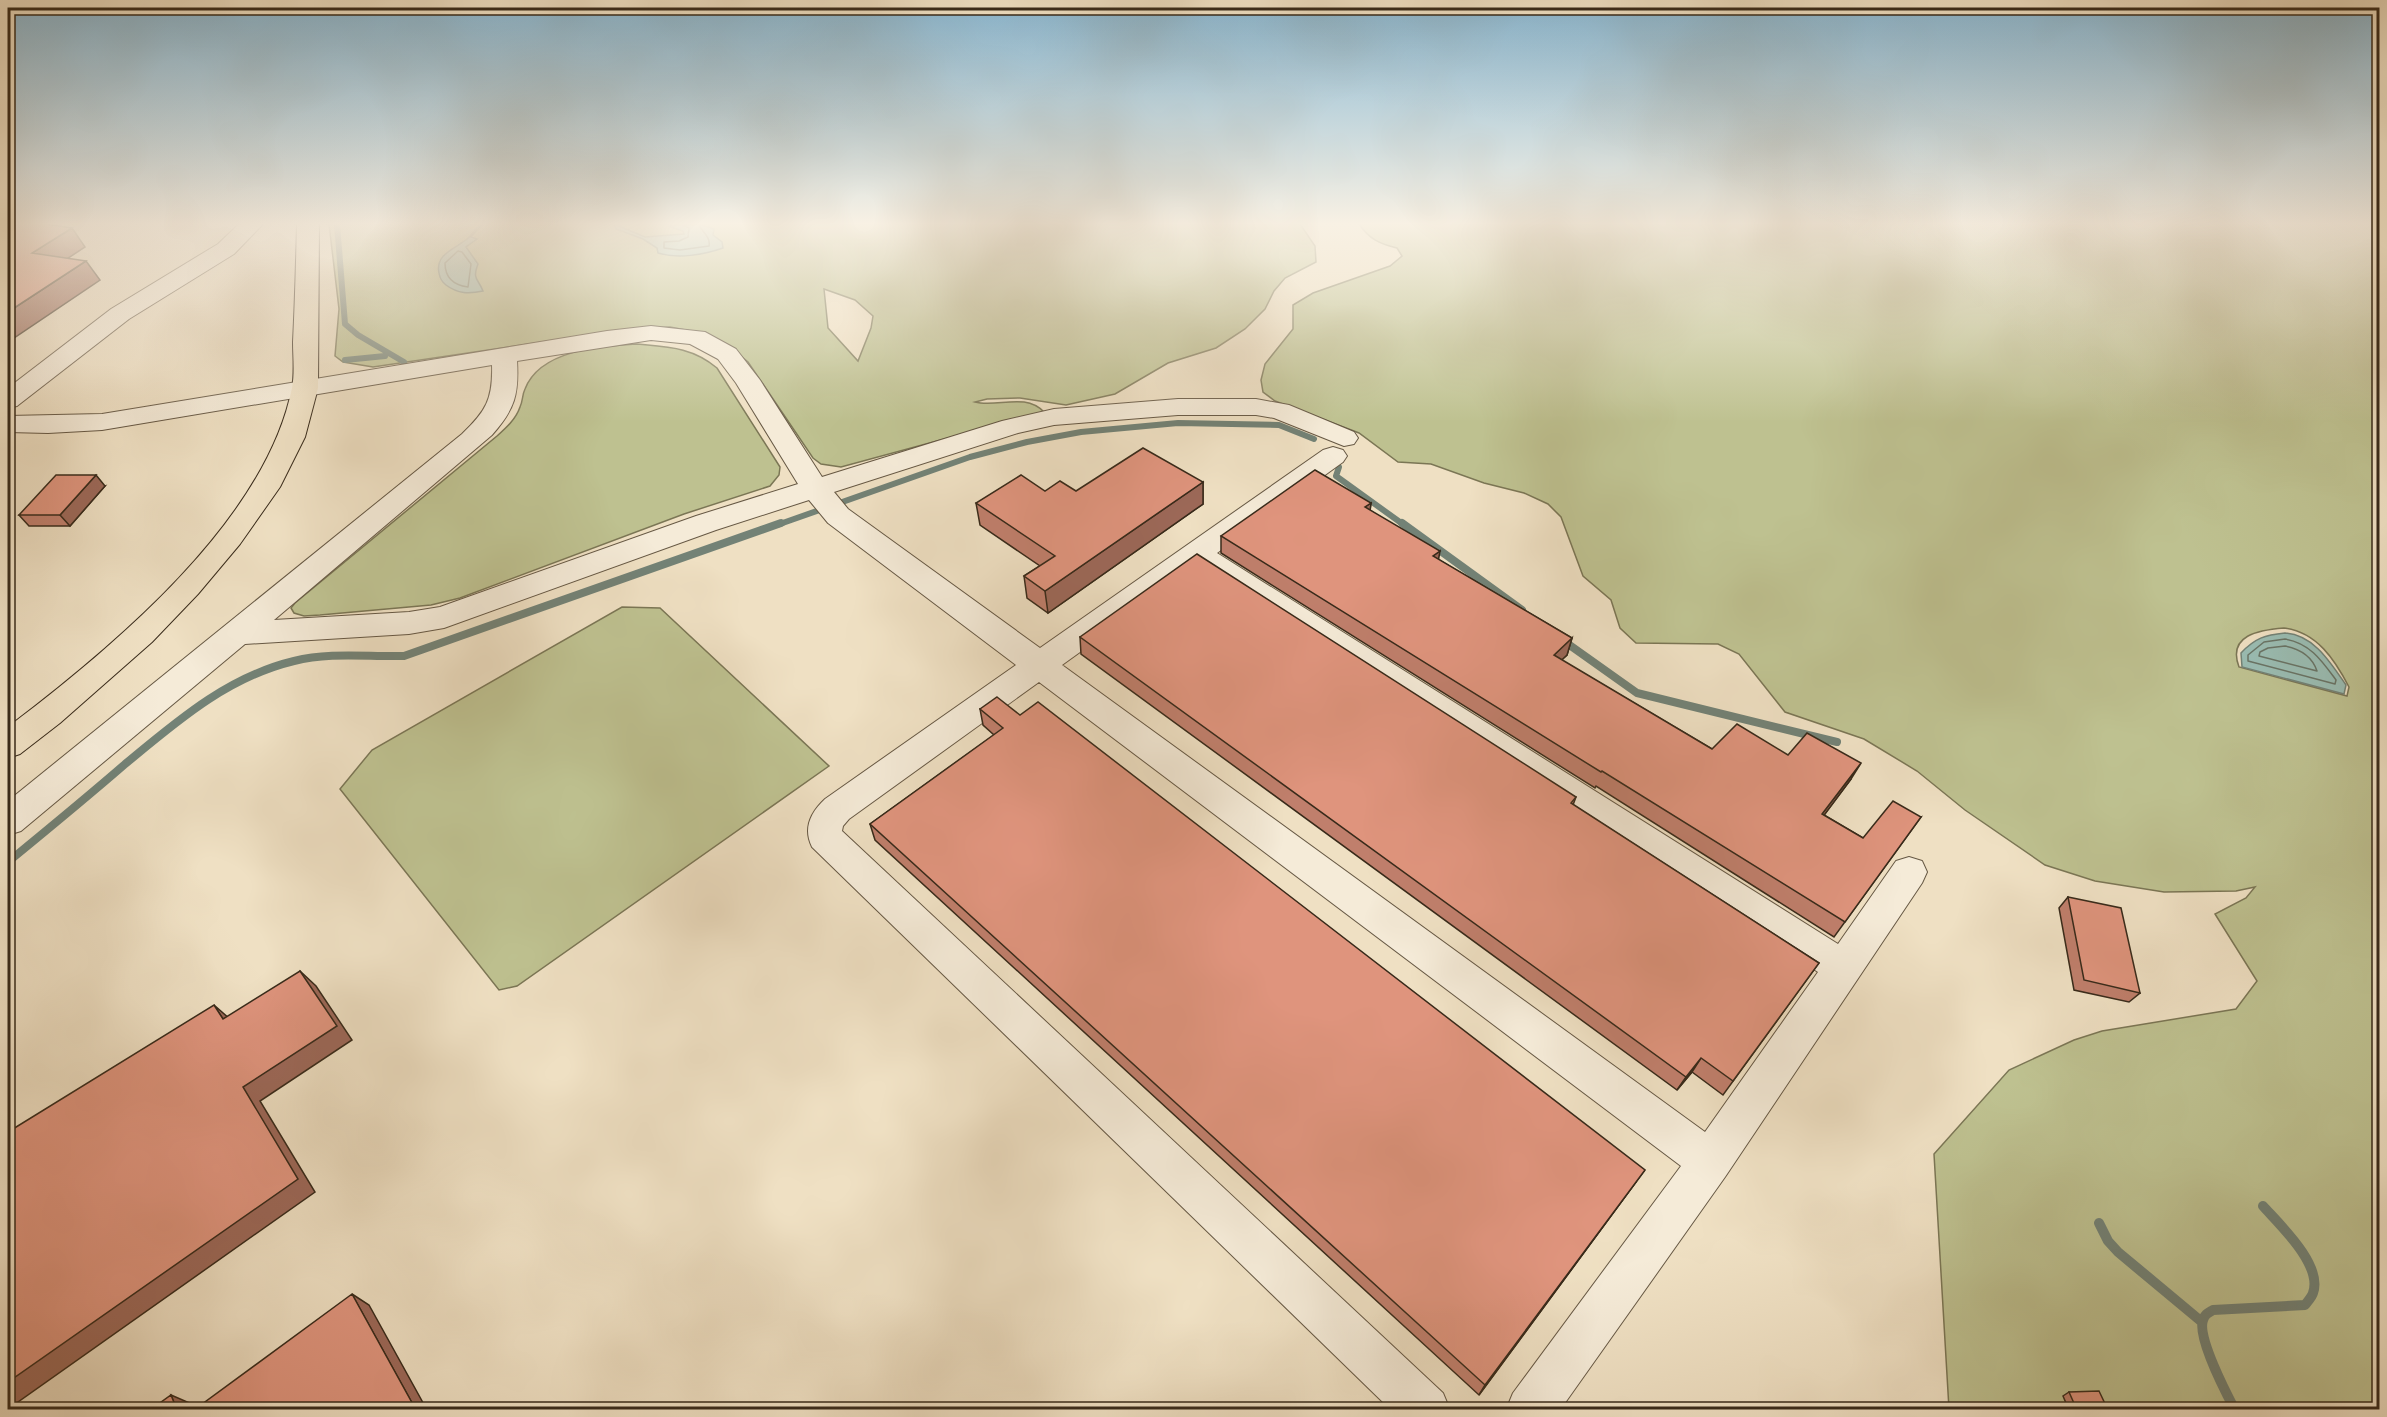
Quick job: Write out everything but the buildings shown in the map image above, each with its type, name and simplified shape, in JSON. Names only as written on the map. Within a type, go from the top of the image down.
[{"type":"highway","points":[[8,745],[78,690],[128,645],[172,602],[248,514],[292,435],[304,389],[306,290]]},
{"type":"street","points":[[8,400],[120,314],[159,290]]},
{"type":"street","points":[[8,424],[48,425],[102,422],[504,355],[651,333],[696,337],[727,354],[747,380],[816,490],[838,516],[1710,1162]]},
{"type":"street","points":[[8,821],[450,459],[483,429],[500,410],[504,399],[506,385],[504,355]]},
{"type":"street","points":[[237,633],[409,623],[444,617],[706,523],[1011,427],[1054,417],[1178,407],[1256,407],[1280,411],[1338,447],[1196,553],[837,808],[825,825],[825,837],[1426,1410]]},
{"type":"street","points":[[1196,553],[1844,968]]},
{"type":"street","points":[[1530,1410],[1710,1162],[1909,872]]},
{"type":"green space","points":[[337,290],[824,290],[828,328],[858,361],[871,328],[873,316],[855,300],[827,290],[1275,290],[1265,309],[1245,329],[1216,348],[1168,363],[1115,394],[1066,405],[1020,398],[987,399],[975,402],[1028,403],[1044,412],[841,467],[821,464],[813,458],[748,362],[731,348],[696,332],[670,327],[629,329],[373,367],[343,362],[335,356],[339,309]]},
{"type":"green space","points":[[1321,290],[2379,290],[2379,1409],[1949,1409],[1934,1154],[2009,1070],[2074,1040],[2102,1031],[2236,1009],[2257,981],[2215,914],[2246,898],[2255,887],[2236,891],[2164,892],[2095,881],[2045,865],[1965,810],[1917,771],[1864,739],[1785,712],[1739,654],[1718,644],[1636,643],[1620,628],[1611,600],[1583,576],[1561,517],[1548,504],[1524,493],[1484,483],[1431,464],[1398,462],[1359,433],[1275,401],[1263,392],[1261,380],[1265,364],[1293,329],[1293,305]],"holes":[[[2284,628],[2306,635],[2324,649],[2338,667],[2349,687],[2347,696],[2239,667],[2236,656],[2237,648],[2248,636],[2265,630]]]},
{"type":"green space","points":[[636,344],[669,347],[689,352],[717,368],[780,467],[779,475],[770,486],[684,514],[460,598],[431,605],[304,616],[294,613],[291,608],[295,603],[497,436],[513,419],[522,402],[524,391],[533,376],[544,366],[557,358],[589,349]]},
{"type":"green space","points":[[622,607],[660,608],[829,766],[517,986],[499,990],[340,789],[372,750]]},
{"type":"water","points":[[455,290],[483,291],[468,293]]},
{"type":"water","points":[[2285,633],[2305,639],[2320,651],[2346,685],[2344,694],[2242,667],[2241,653],[2251,644],[2266,636]]},
{"type":"waterway","points":[[342,290],[345,324],[358,335],[404,362]]},
{"type":"waterway","points":[[345,360],[385,356]]},
{"type":"waterway","points":[[777,525],[970,457],[1027,442],[1081,432],[1178,423],[1279,425],[1314,439]]},
{"type":"waterway","points":[[1339,467],[1336,476],[1404,525]]},
{"type":"waterway","points":[[8,862],[183,717],[246,678],[270,668],[308,658],[404,656],[781,523]]},
{"type":"waterway","points":[[1402,523],[1522,610]]},
{"type":"waterway","points":[[1561,639],[1637,693],[1837,742]]},
{"type":"waterway","points":[[2235,1410],[2219,1379],[2204,1339],[2202,1328],[2205,1316],[2213,1310],[2305,1305],[2313,1293],[2312,1270],[2306,1258],[2289,1234],[2263,1206]]},
{"type":"waterway","points":[[2099,1223],[2108,1241],[2118,1252],[2202,1322]]}]
